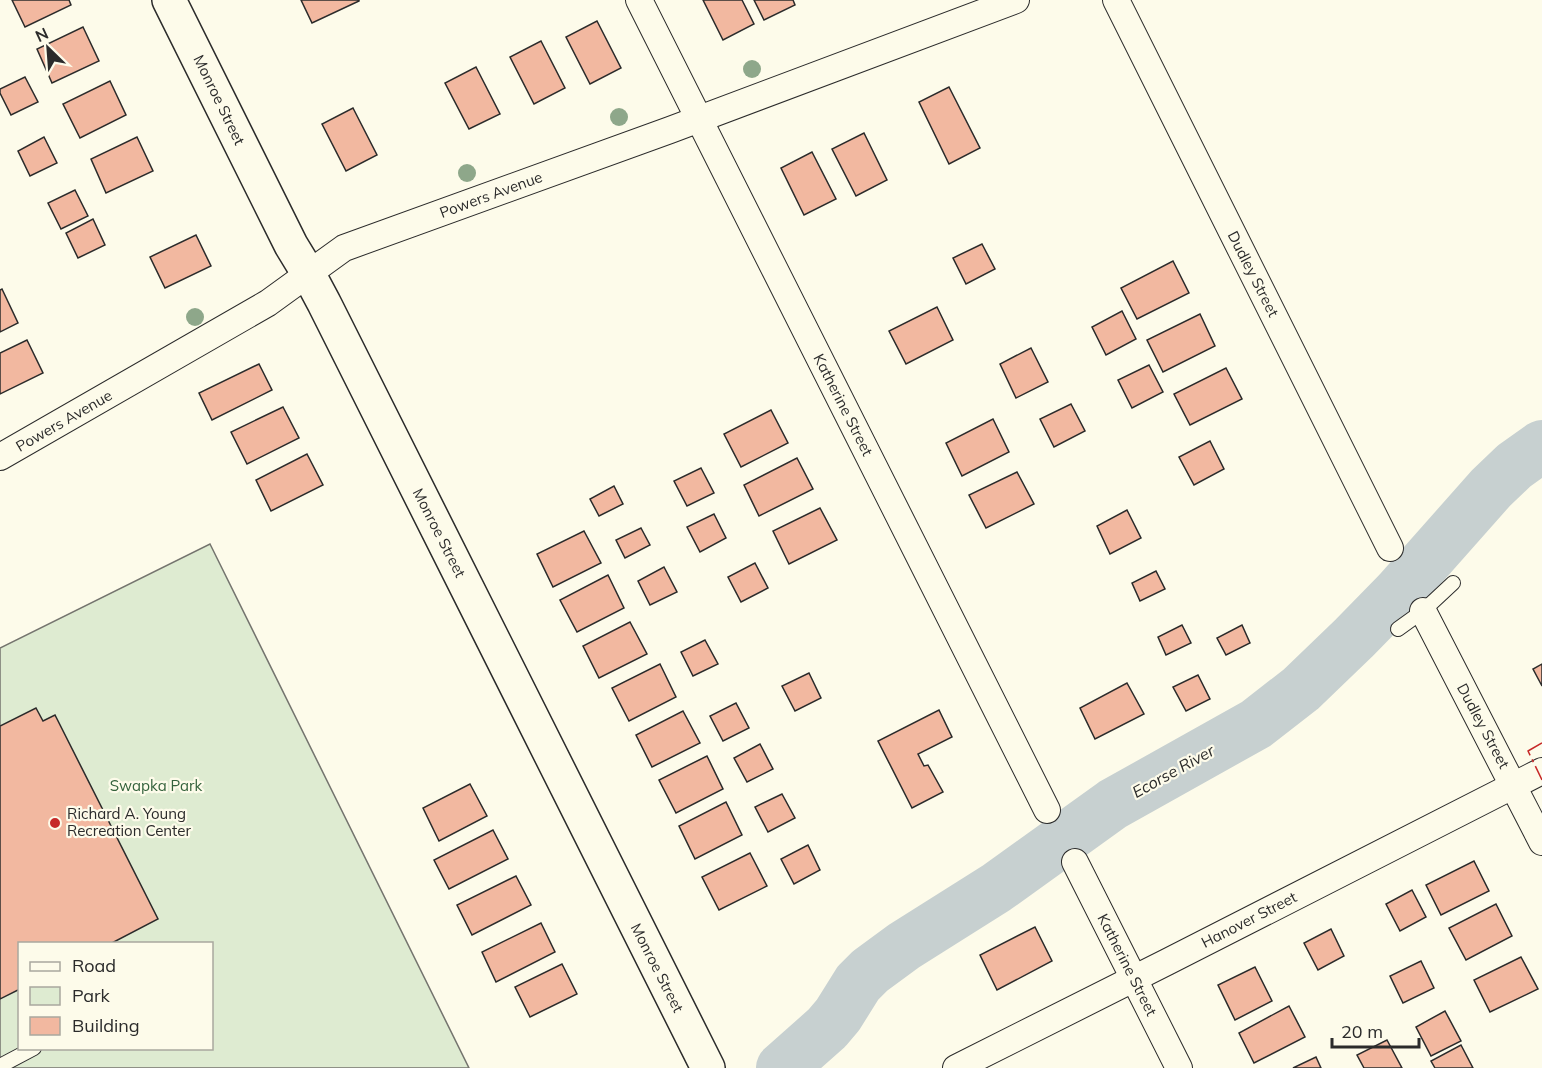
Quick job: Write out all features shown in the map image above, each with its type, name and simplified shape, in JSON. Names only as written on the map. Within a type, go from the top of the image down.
[{"type":"street","name":"Monroe Street","points":[[168,0],[291,245],[308,273],[707,1068]]},
{"type":"street","name":"Katherine Street","points":[[639,0],[1047,810]]},
{"type":"street","name":"Powers Avenue","points":[[0,457],[268,303],[344,248],[699,119],[1016,0]]},
{"type":"street","name":"Dudley Street","points":[[1116,0],[1390,548]]},
{"type":"street","name":"Dudley Street","points":[[1423,611],[1542,842]]},
{"type":"street","name":"Hanover Street","points":[[956,1068],[1542,771]]},
{"type":"street","name":"Katherine Street","points":[[1075,862],[1179,1068]]},
{"type":"lane","points":[[1398,629],[1423,611],[1453,583]]},
{"type":"lane","points":[[0,1066],[30,1050]]},
{"type":"green space","name":"Swapka Park","points":[[210,544],[469,1068],[0,1068],[0,648]]},
{"type":"building","points":[[12,0],[69,0],[71,5],[25,27]]},
{"type":"building","points":[[301,0],[359,0],[359,1],[312,23]]},
{"type":"building","points":[[703,0],[742,0],[754,24],[723,40]]},
{"type":"building","points":[[754,0],[793,0],[795,5],[764,20]]},
{"type":"building","points":[[597,21],[621,68],[590,84],[566,37]]},
{"type":"building","points":[[83,27],[99,61],[52,83],[37,49]]},
{"type":"building","points":[[541,41],[565,88],[534,104],[510,57]]},
{"type":"building","points":[[476,67],[500,114],[469,129],[445,83]]},
{"type":"building","points":[[25,77],[38,102],[11,115],[0,89]]},
{"type":"building","points":[[110,81],[126,115],[80,138],[63,104]]},
{"type":"building","points":[[949,87],[980,148],[949,164],[919,102]]},
{"type":"building","points":[[353,108],[377,155],[346,171],[322,124]]},
{"type":"building","points":[[864,133],[887,180],[856,196],[832,149]]},
{"type":"building","points":[[44,137],[57,163],[30,176],[18,151]]},
{"type":"building","points":[[137,137],[153,171],[106,193],[91,159]]},
{"type":"building","points":[[812,152],[836,199],[804,215],[781,168]]},
{"type":"building","points":[[75,190],[88,216],[61,229],[48,203]]},
{"type":"building","points":[[93,219],[105,245],[78,258],[66,233]]},
{"type":"building","points":[[196,235],[211,266],[165,288],[150,257]]},
{"type":"building","points":[[982,244],[995,269],[966,284],[953,258]]},
{"type":"building","points":[[1173,261],[1189,293],[1137,319],[1121,288]]},
{"type":"building","points":[[2,289],[18,323],[0,332],[0,290]]},
{"type":"building","points":[[937,307],[953,340],[906,364],[889,331]]},
{"type":"building","points":[[1122,311],[1136,339],[1106,355],[1092,327]]},
{"type":"building","points":[[1200,314],[1215,346],[1163,372],[1147,340]]},
{"type":"building","points":[[27,340],[43,373],[0,394],[0,353]]},
{"type":"building","points":[[1031,348],[1048,382],[1016,398],[1000,364]]},
{"type":"building","points":[[259,364],[272,390],[212,420],[199,393]]},
{"type":"building","points":[[1149,365],[1163,392],[1132,408],[1118,380]]},
{"type":"building","points":[[1226,368],[1242,399],[1190,425],[1174,394]]},
{"type":"building","points":[[1071,404],[1085,431],[1054,447],[1040,419]]},
{"type":"building","points":[[283,407],[299,438],[247,464],[231,432]]},
{"type":"building","points":[[771,410],[788,443],[741,467],[724,434]]},
{"type":"building","points":[[993,419],[1009,452],[962,476],[946,443]]},
{"type":"building","points":[[1210,441],[1224,469],[1194,485],[1179,457]]},
{"type":"building","points":[[307,454],[323,485],[271,511],[256,480]]},
{"type":"building","points":[[797,458],[813,489],[759,516],[744,485]]},
{"type":"building","points":[[701,468],[714,493],[687,506],[674,481]]},
{"type":"building","points":[[1017,472],[1034,504],[986,528],[969,495]]},
{"type":"building","points":[[614,486],[623,504],[599,516],[590,499]]},
{"type":"building","points":[[820,508],[837,540],[789,564],[773,531]]},
{"type":"building","points":[[1127,510],[1141,538],[1110,554],[1097,526]]},
{"type":"building","points":[[714,514],[726,538],[700,552],[687,527]]},
{"type":"building","points":[[641,528],[650,545],[625,558],[616,540]]},
{"type":"building","points":[[584,531],[601,563],[553,587],[537,554]]},
{"type":"building","points":[[755,563],[768,588],[741,602],[728,577]]},
{"type":"building","points":[[664,567],[677,592],[650,605],[638,581]]},
{"type":"building","points":[[1156,571],[1165,589],[1140,601],[1132,583]]},
{"type":"building","points":[[608,575],[624,608],[577,632],[560,600]]},
{"type":"building","points":[[630,622],[647,654],[599,678],[583,646]]},
{"type":"building","points":[[1182,625],[1191,643],[1166,655],[1158,637]]},
{"type":"building","points":[[1242,625],[1250,643],[1226,655],[1217,638]]},
{"type":"building","points":[[705,640],[718,664],[693,676],[681,652]]},
{"type":"building","points":[[660,664],[676,697],[629,721],[612,688]]},
{"type":"building","points":[[1542,664],[1542,686],[1533,669]]},
{"type":"building","points":[[809,673],[821,698],[795,711],[782,686]]},
{"type":"building","points":[[1198,675],[1210,699],[1186,711],[1173,687]]},
{"type":"building","points":[[1127,683],[1144,714],[1095,739],[1080,708]]},
{"type":"building","points":[[736,703],[749,728],[723,741],[710,716]]},
{"type":"building","name":"Richard A. Young Recreation Center","points":[[36,708],[43,721],[55,715],[158,919],[114,942],[18,942],[18,990],[0,999],[0,726]]},
{"type":"building","points":[[939,710],[952,737],[918,754],[924,766],[928,765],[943,792],[912,808],[878,741]]},
{"type":"building","points":[[683,711],[700,743],[652,767],[636,735]]},
{"type":"building","points":[[760,744],[773,769],[747,782],[734,758]]},
{"type":"building","points":[[707,756],[723,789],[676,813],[659,780]]},
{"type":"building","points":[[470,784],[487,816],[439,841],[423,808]]},
{"type":"building","points":[[782,794],[795,818],[768,832],[755,807]]},
{"type":"building","points":[[726,802],[742,835],[695,859],[679,826]]},
{"type":"building","points":[[493,830],[508,859],[449,889],[434,860]]},
{"type":"building","points":[[808,845],[820,870],[794,884],[781,859]]},
{"type":"building","points":[[750,853],[767,886],[719,910],[702,877]]},
{"type":"building","points":[[1474,861],[1489,891],[1441,915],[1426,885]]},
{"type":"building","points":[[516,876],[531,905],[472,935],[457,905]]},
{"type":"building","points":[[1412,890],[1426,917],[1400,931],[1386,904]]},
{"type":"building","points":[[1496,904],[1512,936],[1466,960],[1449,928]]},
{"type":"building","points":[[541,923],[555,952],[496,982],[482,952]]},
{"type":"building","points":[[1035,927],[1052,961],[997,990],[980,955]]},
{"type":"building","points":[[1331,929],[1344,956],[1318,970],[1304,943]]},
{"type":"building","points":[[1521,957],[1538,989],[1490,1012],[1474,980]]},
{"type":"building","points":[[1421,961],[1434,988],[1403,1003],[1390,976]]},
{"type":"building","points":[[562,964],[577,994],[530,1017],[515,987]]},
{"type":"building","points":[[1255,967],[1272,1001],[1235,1020],[1218,985]]},
{"type":"building","points":[[1289,1006],[1305,1037],[1254,1063],[1239,1033]]},
{"type":"building","points":[[1445,1011],[1461,1041],[1431,1056],[1416,1027]]},
{"type":"building","points":[[1387,1040],[1402,1068],[1364,1068],[1357,1055]]},
{"type":"building","points":[[1461,1045],[1473,1068],[1435,1068],[1431,1061]]},
{"type":"building","points":[[1316,1057],[1321,1068],[1293,1068]]},
{"type":"waterway","name":"Ecorse River","points":[[782,1068],[827,1028],[858,983],[870,971],[904,946],[996,888],[1113,804],[1256,724],[1301,689],[1398,593],[1491,488],[1514,466],[1542,446]]},
{"type":"power","points":[[1542,743],[1528,751],[1542,780]]},
{"type":"place","name":"Richard A. Young Recreation Center","points":[[55,823]]}]
